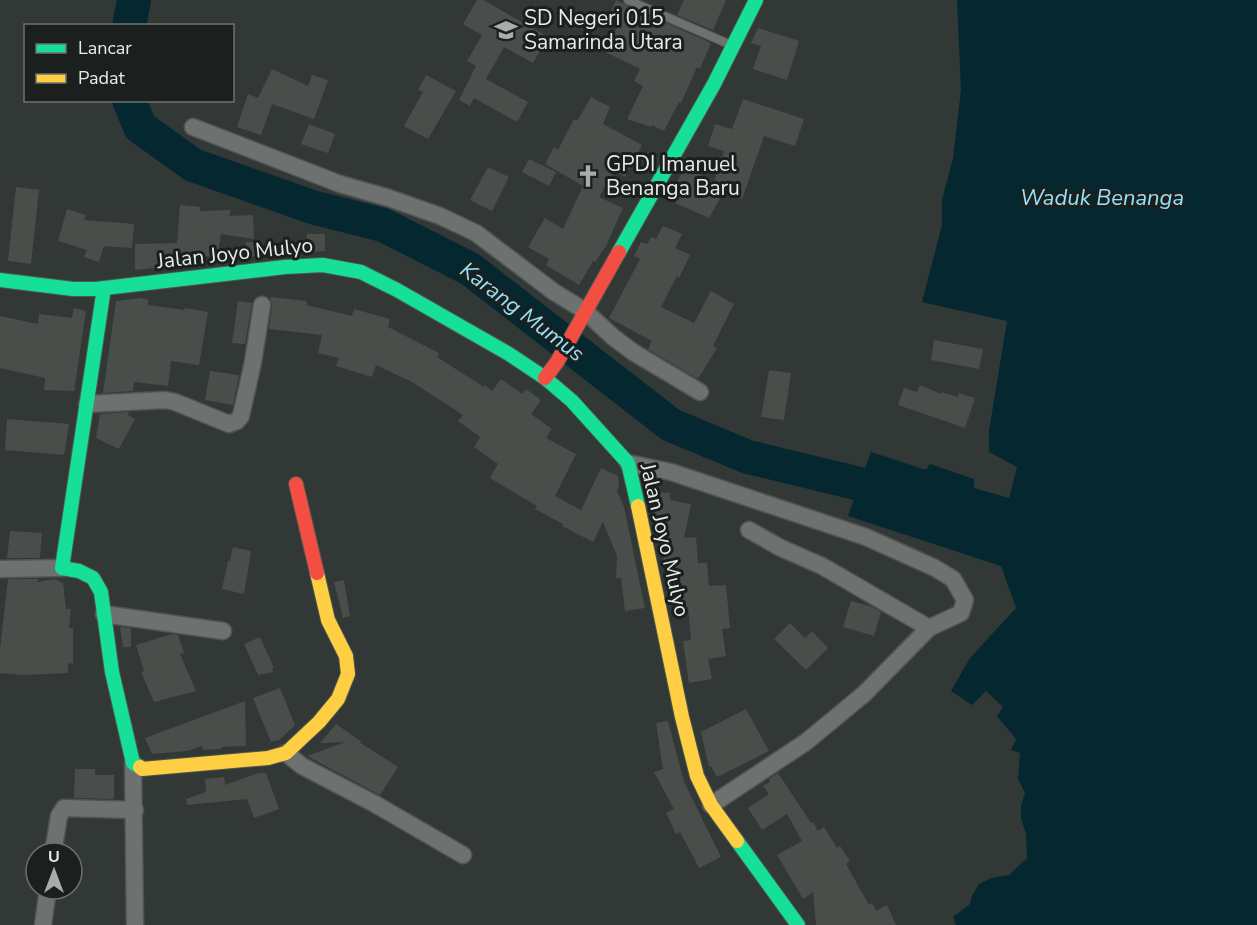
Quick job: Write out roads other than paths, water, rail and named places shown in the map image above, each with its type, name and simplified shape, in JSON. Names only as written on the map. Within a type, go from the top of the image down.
[{"type":"street","points":[[545,378],[714,84],[756,0]]},
{"type":"street","points":[[193,127],[340,184],[440,216],[476,233],[584,312],[633,352],[700,392]]},
{"type":"street","name":"Jalan Joyo Mulyo","points":[[0,280],[73,289],[104,288],[285,267],[322,265],[342,267],[361,272],[397,290],[509,354],[545,378],[572,401],[628,463],[682,717],[697,776],[711,805],[798,925]]},
{"type":"street","points":[[62,568],[104,288]]},
{"type":"street","points":[[87,404],[165,400],[229,424],[237,421],[241,416],[253,362],[262,305]]},
{"type":"street","points":[[628,463],[671,472],[866,537],[935,568],[953,579],[965,600],[961,613],[929,628],[864,693],[806,742],[711,805]]},
{"type":"street","points":[[133,763],[142,769],[268,758],[286,753],[319,722],[338,699],[348,674],[346,656],[328,620],[296,484]]},
{"type":"street","points":[[749,530],[822,567],[929,628]]},
{"type":"street","points":[[0,569],[62,568],[79,571],[93,578],[101,592],[112,672],[133,763],[135,925]]},
{"type":"street","points":[[104,614],[223,631]]},
{"type":"street","points":[[286,753],[302,766],[375,804],[463,855]]},
{"type":"street","points":[[55,841],[58,816],[64,808],[135,810]]},
{"type":"street","points":[[43,925],[46,901]]},
{"type":"lane","points":[[628,0],[734,47]]},
{"type":"water","name":"Waduk Benanga","points":[[957,0],[1257,0],[1257,925],[956,925],[953,917],[970,904],[979,884],[991,878],[1009,875],[1027,858],[1026,833],[1021,819],[1021,806],[1025,793],[1018,779],[1020,753],[1011,750],[1016,739],[997,716],[1003,707],[986,691],[972,705],[951,691],[970,658],[1016,608],[1001,566],[848,516],[871,452],[926,470],[930,464],[974,479],[974,488],[1009,498],[1017,467],[989,452],[989,431],[1007,321],[922,302],[942,225],[942,200],[953,158],[961,90]]},
{"type":"waterway","name":"Karang Mumus","points":[[129,24],[134,0]]},
{"type":"waterway","name":"Karang Mumus","points":[[130,102],[140,127],[193,165],[312,207],[383,225],[470,269],[671,425],[748,457],[860,484]]},
{"type":"place","name":"SD Negeri 015 Samarinda Utara","points":[[506,30]]},
{"type":"place","name":"GPDI Imanuel Benanga Baru","points":[[588,176]]}]
